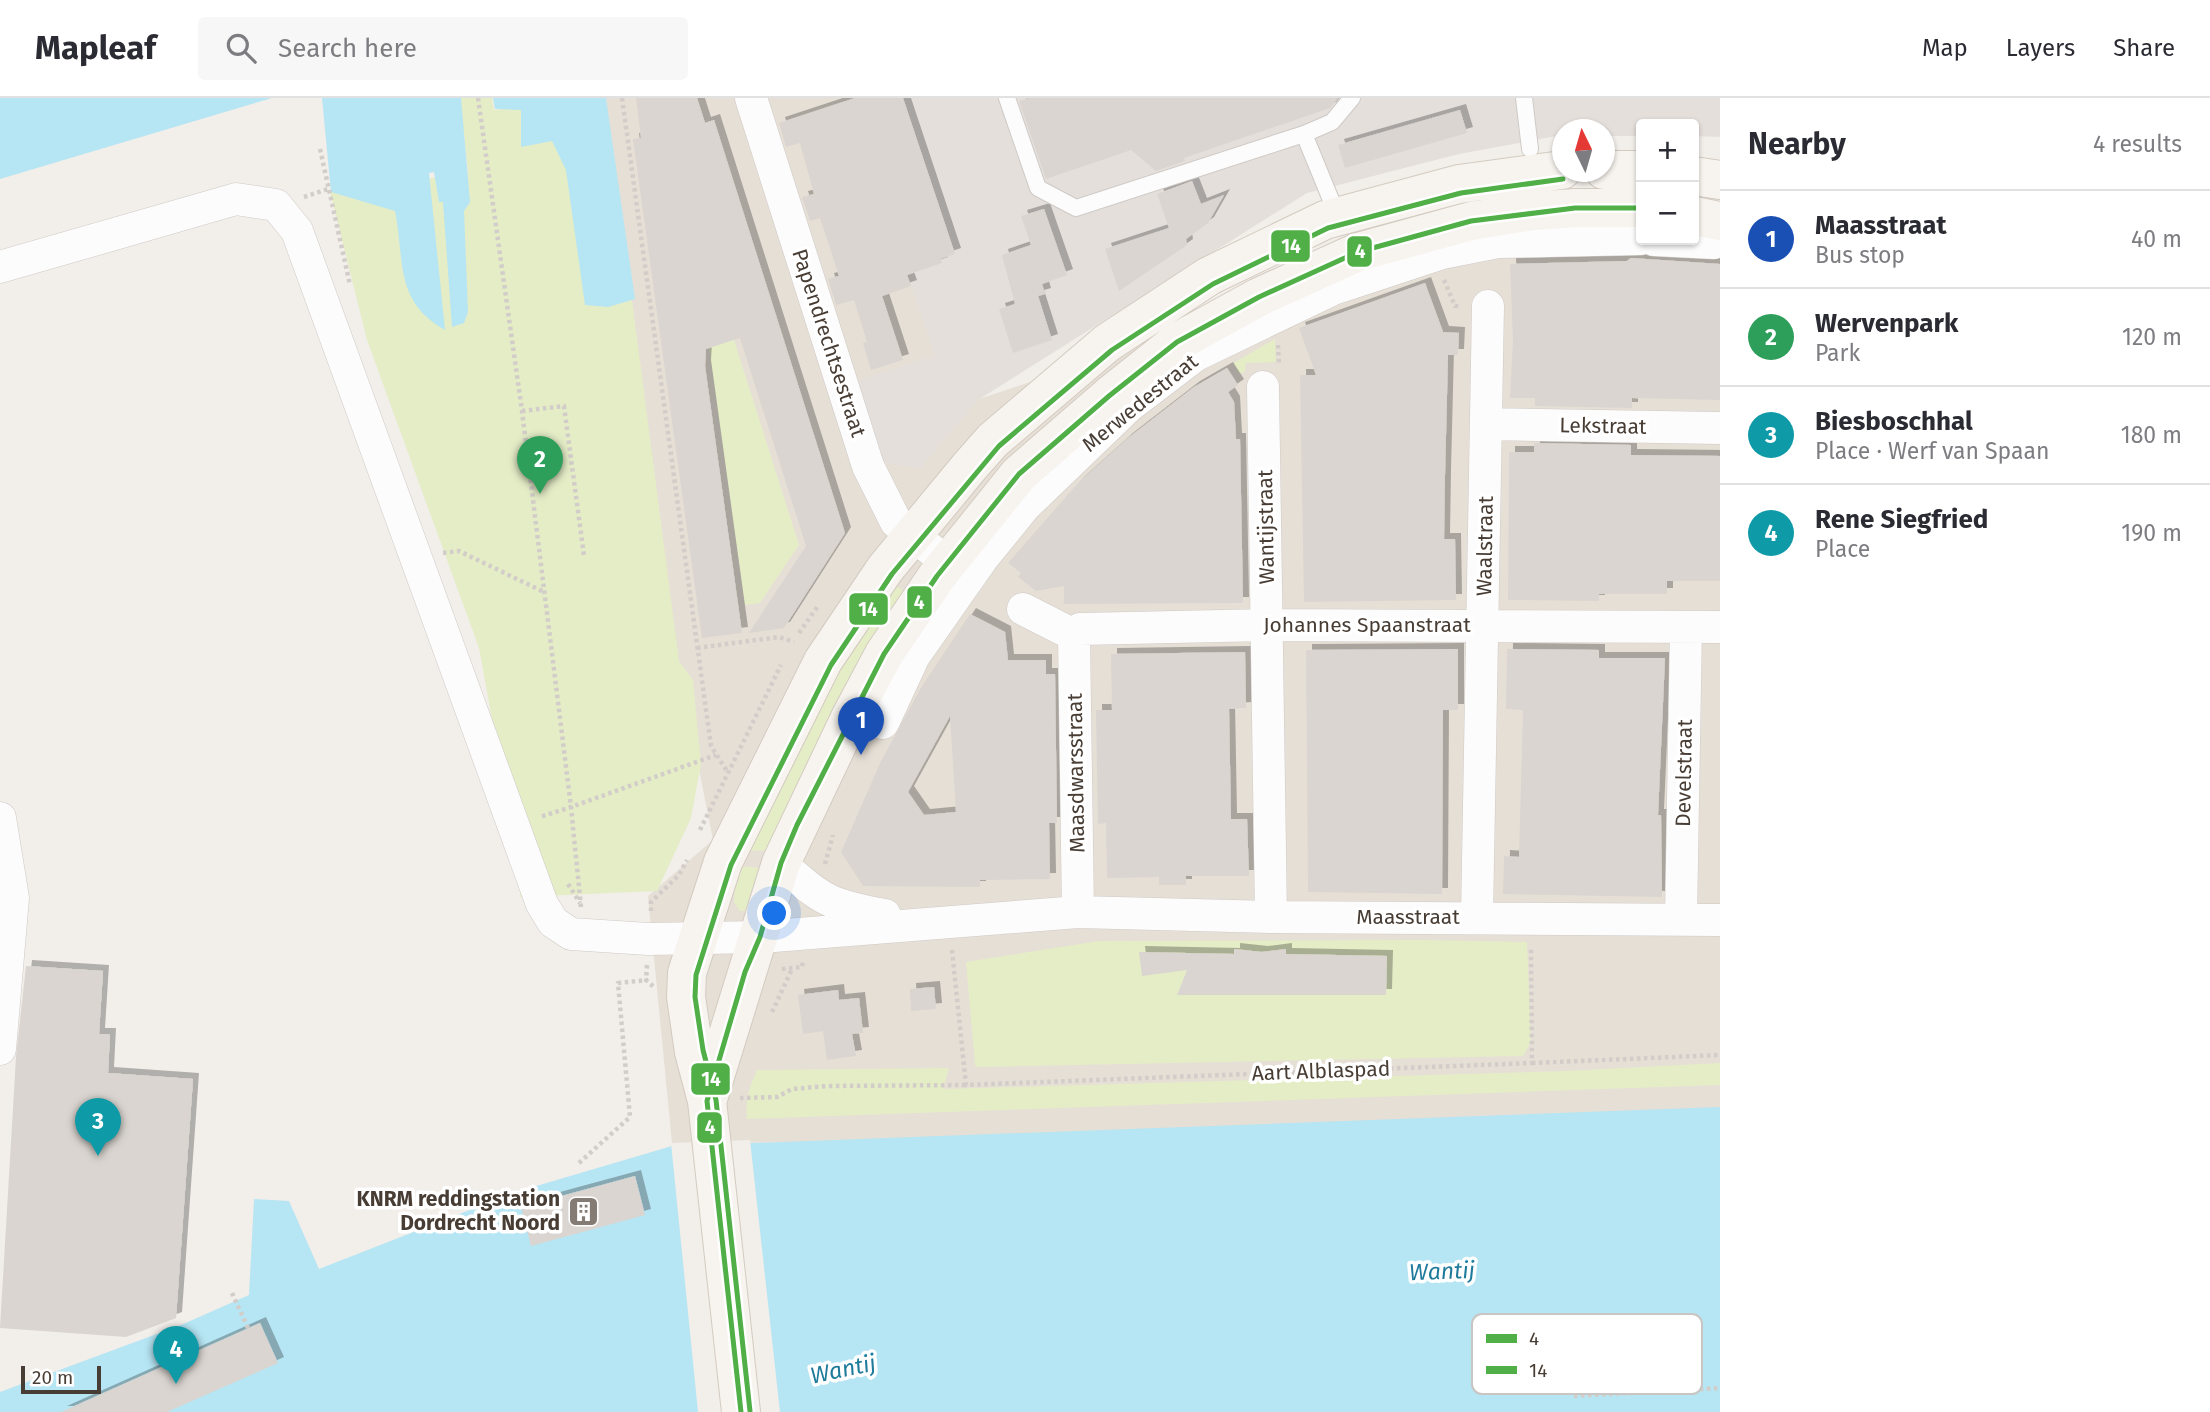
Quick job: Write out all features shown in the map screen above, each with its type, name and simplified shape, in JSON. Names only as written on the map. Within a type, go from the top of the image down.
[{"type":"main road","points":[[741,1412],[720,1100],[694,1052],[686,997],[692,956],[723,862],[823,661],[912,535],[993,440],[1107,343],[1209,276],[1325,220],[1542,165]]},
{"type":"main road","points":[[1615,170],[1636,170]]},
{"type":"main road","points":[[1699,177],[1720,180]]},
{"type":"main road","name":"Merwedestraat","points":[[720,1100],[719,1056],[745,972],[760,937],[781,863],[849,718],[884,654],[948,563],[1018,474],[1177,342],[1259,296],[1358,252],[1471,221],[1533,211],[1636,208]]},
{"type":"main road","points":[[1699,217],[1720,221]]},
{"type":"main road","points":[[723,862],[726,904],[738,926],[760,937]]},
{"type":"main road","points":[[692,956],[708,976],[719,1056]]},
{"type":"street","name":"Papendrechtsestraat","points":[[751,98],[868,466],[896,522],[948,563]]},
{"type":"street","points":[[1533,211],[1542,165]]},
{"type":"street","points":[[0,267],[236,199],[276,205],[297,231],[542,904],[552,922],[578,935]]},
{"type":"street","name":"Merwedestraat","points":[[849,718],[883,723],[915,656],[982,559],[1025,506],[1129,406],[1196,355],[1333,289],[1442,253],[1498,242],[1636,239]]},
{"type":"street","points":[[1699,242],[1714,243],[1720,240]]},
{"type":"street","name":"Waalstraat","points":[[1477,917],[1488,306]]},
{"type":"street","name":"Wantijstraat","points":[[1263,387],[1271,917]]},
{"type":"street","name":"Lekstraat","points":[[1486,424],[1720,428]]},
{"type":"street","points":[[1023,608],[1074,635]]},
{"type":"street","name":"Johannes Spaanstraat","points":[[1074,635],[1080,629],[1268,625],[1720,628]]},
{"type":"street","name":"Develstraat","points":[[1681,919],[1686,627]]},
{"type":"street","name":"Maasdwarsstraat","points":[[1074,635],[1078,912]]},
{"type":"street","points":[[0,818],[7,897],[0,1049]]},
{"type":"street","name":"Maasstraat","points":[[781,863],[817,896],[843,908],[939,922]]},
{"type":"street","name":"Maasstraat","points":[[578,935],[634,939],[692,956],[760,937],[1078,912],[1271,917],[1720,920]]},
{"type":"lane","points":[[1007,98],[1038,188],[1076,208],[1304,134],[1332,122],[1352,98]]},
{"type":"lane","points":[[1524,98],[1542,165]]},
{"type":"lane","points":[[1304,134],[1338,217]]},
{"type":"path","points":[[478,98],[522,411],[571,807],[578,935]]},
{"type":"path","points":[[622,98],[711,746],[727,771]]},
{"type":"path","points":[[1442,253],[1443,283],[1455,306],[1488,306]]},
{"type":"path","points":[[1263,387],[1280,379],[1277,315]]},
{"type":"path","points":[[522,411],[564,406],[584,555]]},
{"type":"path","points":[[443,553],[459,551],[545,593]]},
{"type":"path","points":[[697,648],[779,637],[794,642]]},
{"type":"path","points":[[548,814],[716,755]]},
{"type":"path","points":[[817,896],[834,832]]},
{"type":"path","points":[[1531,919],[1532,1063]]},
{"type":"path","points":[[939,922],[966,1084]]},
{"type":"path","points":[[579,1163],[631,1117],[618,983],[646,980]]},
{"type":"path","name":"Aart Alblaspad","points":[[720,1100],[777,1097],[792,1089],[827,1086],[966,1084],[1720,1055]]},
{"type":"path","points":[[232,1293],[247,1328]]},
{"type":"path","points":[[1702,1389],[1720,1388]]},
{"type":"path","points":[[1574,1396],[1610,1394]]},
{"type":"shaded area","points":[[603,98],[855,98],[958,406],[1625,184],[1636,222],[1636,245],[1699,245],[1699,234],[1720,207],[1720,1136],[672,1143],[648,896],[713,840],[678,663]]},
{"type":"shaded area","points":[[847,98],[1720,98],[1720,137],[1699,136],[1699,119],[1636,119],[1636,136],[1615,136],[1615,119],[1552,119],[1552,137],[1459,154],[1307,193],[978,400],[920,469],[882,462],[856,381],[935,355]]},
{"type":"green space","points":[[460,98],[492,98],[494,110],[606,100],[679,661],[693,680],[701,764],[691,818],[657,891],[520,897],[521,878],[479,648],[367,340],[330,192],[468,173]]},
{"type":"green space","points":[[708,258],[799,545],[760,603],[745,605],[697,261]]},
{"type":"green space","points":[[1275,339],[1276,362],[1246,363],[1245,372],[1239,373],[1233,363]]},
{"type":"green space","points":[[890,582],[908,594],[772,851],[744,850],[779,771]]},
{"type":"green space","points":[[736,866],[762,868],[746,911],[740,911],[734,902]]},
{"type":"green space","points":[[1099,941],[1527,942],[1531,1042],[1523,1056],[975,1065],[966,962]]},
{"type":"green space","points":[[1720,1063],[1720,1085],[747,1119],[748,1094],[757,1070],[949,1068],[943,1089],[1565,1071]]},
{"type":"water","points":[[0,98],[272,98],[0,179]]},
{"type":"water","points":[[322,98],[461,98],[470,202],[464,211],[468,312],[464,323],[452,327],[443,202],[439,202],[434,172],[429,173],[445,330],[429,319],[409,293],[395,211],[331,192]]},
{"type":"water","points":[[493,98],[606,98],[635,299],[608,307],[585,305],[566,170],[552,141],[521,147],[521,110],[495,109]]},
{"type":"water","name":"Wantij","points":[[1720,1107],[1720,1412],[0,1412],[0,1392],[181,1325],[249,1295],[254,1199],[289,1201],[319,1269],[516,1192],[672,1146]]},
{"type":"pier","points":[[750,1140],[780,1412],[698,1412],[671,1143]]},
{"type":"building","points":[[636,98],[697,98],[705,123],[714,120],[845,533],[784,628],[749,633],[806,546],[740,338],[706,349],[705,366],[742,633],[702,638],[633,139],[641,138]]},
{"type":"building","points":[[855,98],[903,98],[955,254],[940,259],[942,263],[907,275],[911,286],[882,296],[903,360],[871,370],[863,343],[867,342],[854,300],[836,305],[828,279],[839,276],[820,218],[810,221],[802,197],[814,194],[800,143],[786,147],[779,123]]},
{"type":"building","points":[[1029,98],[1338,98],[1330,108],[1184,158],[1185,161],[1156,171],[1131,150],[1046,179],[1019,101]]},
{"type":"building","points":[[1460,110],[1467,133],[1345,168],[1338,145]]},
{"type":"building","points":[[1192,181],[1201,204],[1224,195],[1208,223],[1186,239],[1187,245],[1119,291],[1105,249],[1169,228],[1157,194]]},
{"type":"building","points":[[1044,209],[1067,275],[1042,284],[1045,294],[1038,296],[1052,340],[1013,353],[999,309],[1015,304],[1002,255],[1031,245],[1021,216]]},
{"type":"building","points":[[1631,258],[1720,264],[1720,400],[1632,398],[1632,408],[1535,406],[1535,398],[1510,398],[1513,340],[1510,264],[1627,261]]},
{"type":"building","points":[[1425,283],[1443,332],[1459,333],[1458,355],[1448,355],[1444,539],[1455,539],[1456,600],[1304,602],[1300,375],[1316,375],[1299,328]]},
{"type":"building","points":[[1227,368],[1238,385],[1228,392],[1234,402],[1236,439],[1240,439],[1243,603],[1064,604],[1064,586],[1036,591],[1018,577],[1021,573],[1008,563],[1079,482],[1128,438],[1194,387]]},
{"type":"building","points":[[1534,443],[1631,445],[1631,455],[1720,456],[1720,581],[1667,581],[1667,594],[1599,594],[1599,601],[1508,600],[1509,452],[1534,452]]},
{"type":"building","points":[[970,614],[1005,632],[1008,660],[1046,660],[1046,674],[1055,674],[1057,823],[1049,823],[1050,879],[980,880],[980,887],[863,886],[841,852],[881,761],[922,686]],"holes":[[[950,716],[956,812],[924,815],[908,792]]]},
{"type":"building","points":[[1458,649],[1458,710],[1443,710],[1442,894],[1308,892],[1306,650]]},
{"type":"building","points":[[1507,649],[1599,650],[1599,658],[1665,658],[1658,815],[1661,815],[1662,897],[1503,894],[1504,856],[1519,857],[1523,710],[1506,709]]},
{"type":"building","points":[[1245,652],[1246,708],[1229,709],[1231,819],[1247,819],[1249,876],[1186,876],[1186,885],[1159,885],[1159,877],[1107,878],[1106,823],[1098,824],[1096,710],[1112,710],[1111,654]]},
{"type":"building","points":[[1234,949],[1262,952],[1286,949],[1286,954],[1387,956],[1386,995],[1177,995],[1187,970],[1142,976],[1139,952],[1234,954]]},
{"type":"building","points":[[26,966],[103,971],[99,1034],[110,1034],[108,1073],[193,1079],[176,1318],[126,1337],[0,1328],[16,1057]]},
{"type":"building","points":[[934,987],[936,1009],[911,1011],[910,989]]},
{"type":"building","points":[[838,990],[839,1000],[859,998],[863,1033],[852,1034],[856,1056],[827,1060],[823,1031],[803,1034],[798,995]]},
{"type":"building","name":"KNRM reddingstation Dordrecht Noord","points":[[635,1176],[645,1215],[531,1246],[521,1207]]},
{"type":"building","points":[[260,1323],[278,1363],[167,1412],[61,1412]]},
{"type":"transit line","name":"14","points":[[750,1411],[716,1100],[703,1050],[695,997],[696,975],[731,865],[831,665],[892,574],[999,446],[1112,350],[1213,284],[1328,228],[1461,193],[1552,181]]},
{"type":"transit line","name":"4","points":[[741,1412],[707,1101],[745,972],[760,937],[781,863],[797,825],[884,654],[937,576],[1019,474],[1109,396],[1177,342],[1259,297],[1358,252],[1471,221],[1575,208],[1636,208]]},
{"type":"place","name":"Wervenpark","points":[[540,494]]},
{"type":"place","name":"Maasstraat","points":[[861,755]]},
{"type":"place","name":"Biesboschhal","points":[[98,1156]]},
{"type":"place","name":"KNRM reddingstation Dordrecht Noord","points":[[583,1211]]},
{"type":"place","name":"Rene Siegfried","points":[[176,1384]]}]
